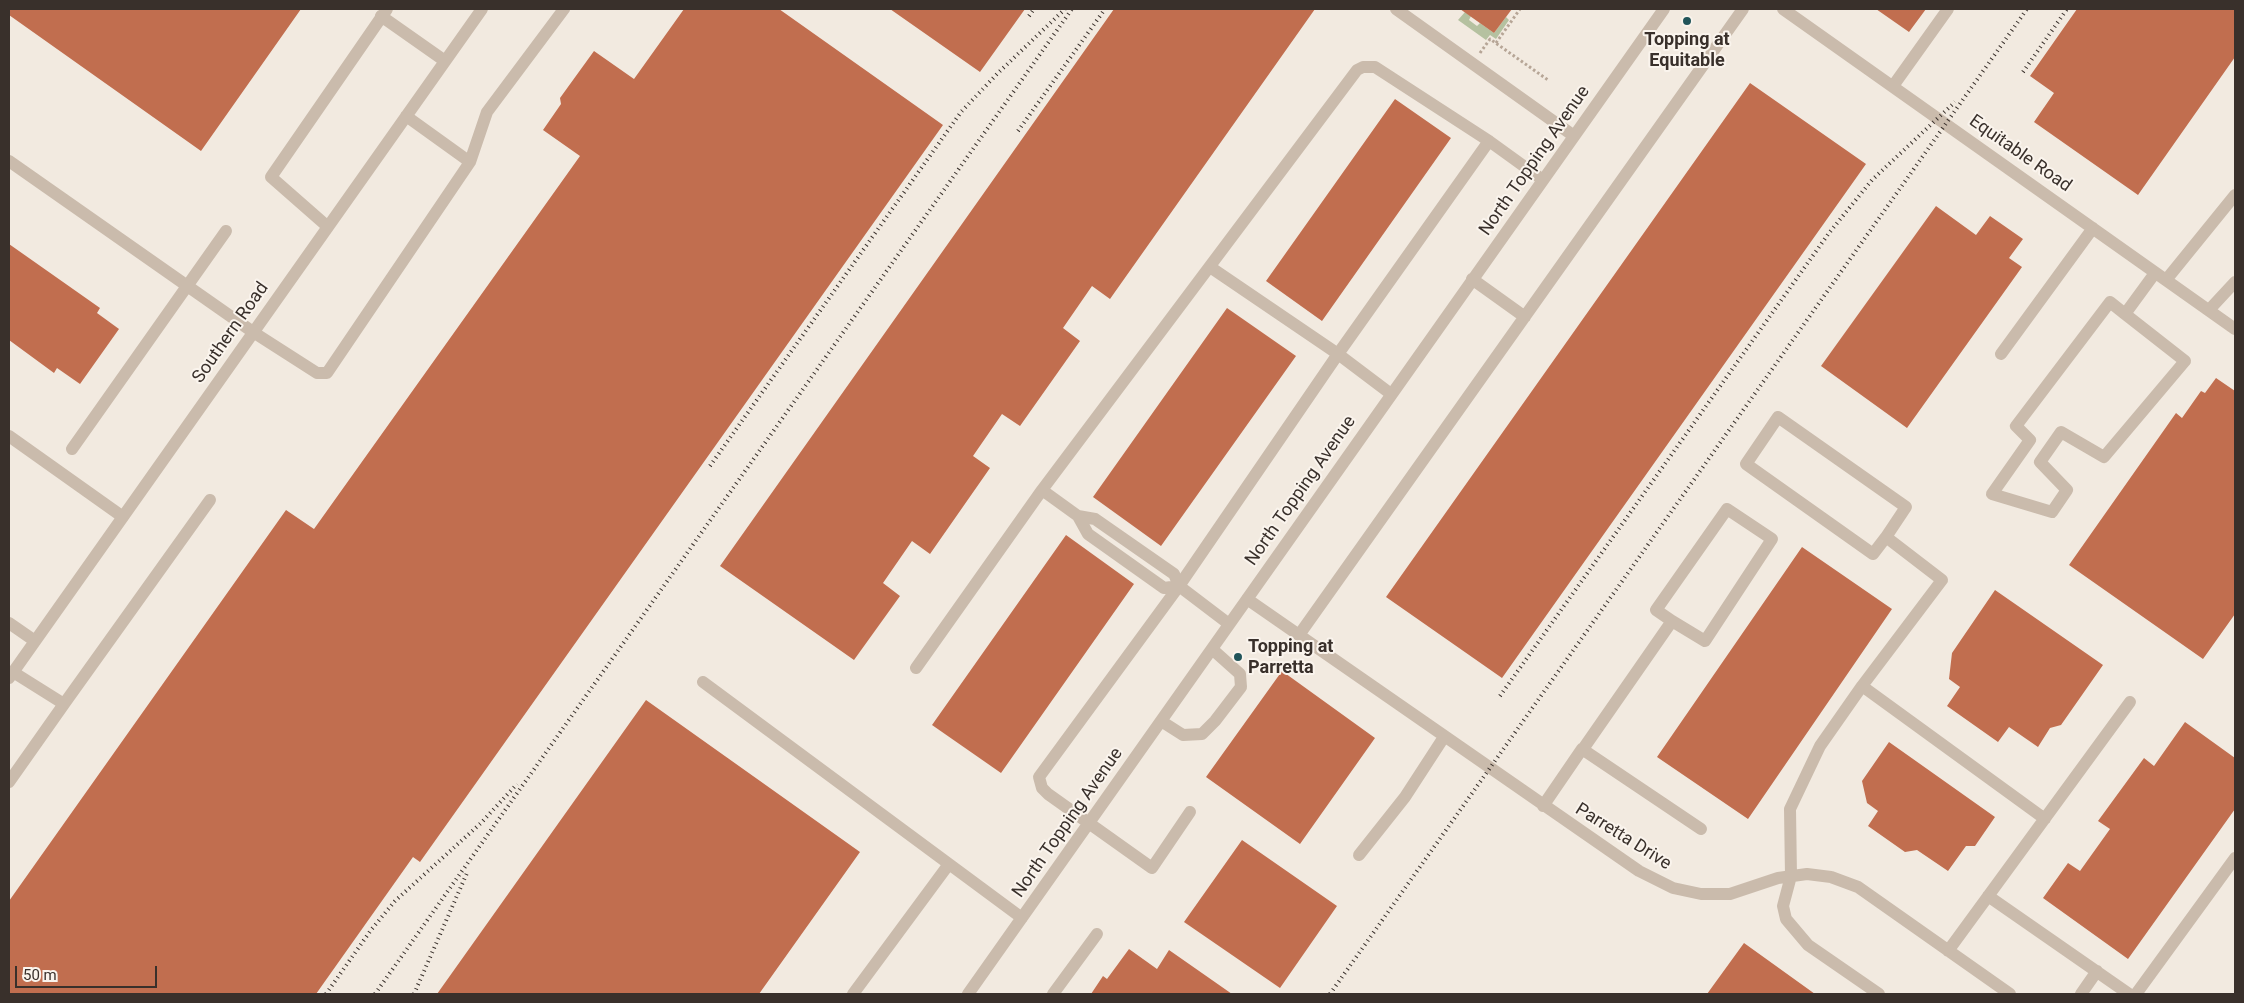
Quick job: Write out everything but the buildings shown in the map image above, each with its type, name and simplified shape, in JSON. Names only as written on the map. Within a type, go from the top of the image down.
[{"type":"street","name":"Southern Road","points":[[11,675],[482,9]]},
{"type":"street","points":[[9,160],[253,332],[316,373],[327,373],[470,162],[487,112],[564,9]]},
{"type":"street","points":[[1396,9],[1574,136]]},
{"type":"street","name":"North Topping Avenue","points":[[971,993],[1229,624],[1664,9]]},
{"type":"street","points":[[1299,636],[1743,9]]},
{"type":"street","name":"Equitable Road","points":[[1783,9],[2235,329]]},
{"type":"street","points":[[1893,86],[1948,9]]},
{"type":"street","points":[[328,227],[271,177],[384,12],[445,61]]},
{"type":"street","points":[[916,668],[1042,490],[1357,70],[1362,67],[1375,67],[1543,180]]},
{"type":"street","points":[[406,116],[470,162]]},
{"type":"street","points":[[1190,812],[1152,868],[1048,794],[1042,788],[1040,777],[1179,586],[1338,354],[1489,142]]},
{"type":"street","points":[[2125,314],[2235,195]]},
{"type":"street","points":[[2002,354],[2093,228]]},
{"type":"street","points":[[72,448],[226,231]]},
{"type":"street","points":[[1210,267],[1338,354],[1391,394]]},
{"type":"street","points":[[1472,279],[1525,317]]},
{"type":"street","points":[[2209,310],[2235,282]]},
{"type":"street","points":[[2110,302],[2125,314],[2186,361],[2104,457],[2061,432],[2040,462],[2067,490],[2052,512],[1992,494],[2030,440],[2016,426],[2110,302]]},
{"type":"street","points":[[1778,417],[1906,507],[1886,537],[1873,554],[1746,464],[1778,417]]},
{"type":"street","points":[[9,436],[123,517]]},
{"type":"street","points":[[1042,490],[1078,516],[1088,534],[1164,588],[1179,586],[1229,624]]},
{"type":"street","points":[[9,782],[210,500]]},
{"type":"street","points":[[1727,509],[1772,539],[1705,641],[1672,621],[1656,610],[1727,509]]},
{"type":"street","points":[[1879,994],[1808,945],[1786,918],[1783,906],[1791,876],[1790,809],[1820,746],[1862,686],[1942,580],[1886,537]]},
{"type":"street","name":"Parretta Drive","points":[[1247,599],[1639,871],[1674,888],[1702,894],[1730,894],[1778,878],[1791,876],[1807,874],[1831,877],[1858,887],[2010,994]]},
{"type":"street","points":[[1543,806],[1672,621]]},
{"type":"street","points":[[9,623],[35,641]]},
{"type":"street","points":[[1161,721],[1183,735],[1202,734],[1215,721],[1241,687],[1240,674],[1212,649]]},
{"type":"street","points":[[11,675],[64,704]]},
{"type":"street","points":[[703,682],[1022,918]]},
{"type":"street","points":[[1862,686],[2045,819]]},
{"type":"street","points":[[1948,951],[2130,702]]},
{"type":"street","points":[[1359,855],[1405,797],[1444,737]]},
{"type":"street","points":[[1582,749],[1701,829]]},
{"type":"street","points":[[2136,994],[2235,858]]},
{"type":"street","points":[[853,994],[949,864]]},
{"type":"street","points":[[1988,896],[2129,994]]},
{"type":"street","points":[[1053,994],[1097,934]]},
{"type":"street","points":[[2081,994],[2096,972]]},
{"type":"path","points":[[1496,43],[1520,9]]},
{"type":"path","points":[[1473,64],[1490,39],[1548,80]]},
{"type":"green space","points":[[1465,12],[1471,16],[1469,20],[1477,26],[1480,23],[1494,33],[1506,17],[1509,20],[1496,39],[1490,35],[1486,40],[1458,20]]},
{"type":"railway","points":[[1029,16],[1034,9]]},
{"type":"railway","points":[[710,466],[961,112],[998,73],[1065,9]]},
{"type":"railway","points":[[375,994],[1072,9]]},
{"type":"railway","points":[[1018,131],[1105,9]]},
{"type":"railway","points":[[1330,994],[2027,9]]},
{"type":"railway","points":[[2023,72],[2067,9]]},
{"type":"railway","points":[[1500,696],[1829,233],[1872,180],[1955,102]]},
{"type":"railway","points":[[326,994],[371,930],[395,901],[481,823],[517,784]]},
{"type":"railway","points":[[414,994],[467,873]]},
{"type":"place","name":"Topping at Equitable","points":[[1687,21]]},
{"type":"place","name":"Topping at Parretta","points":[[1238,657]]}]
